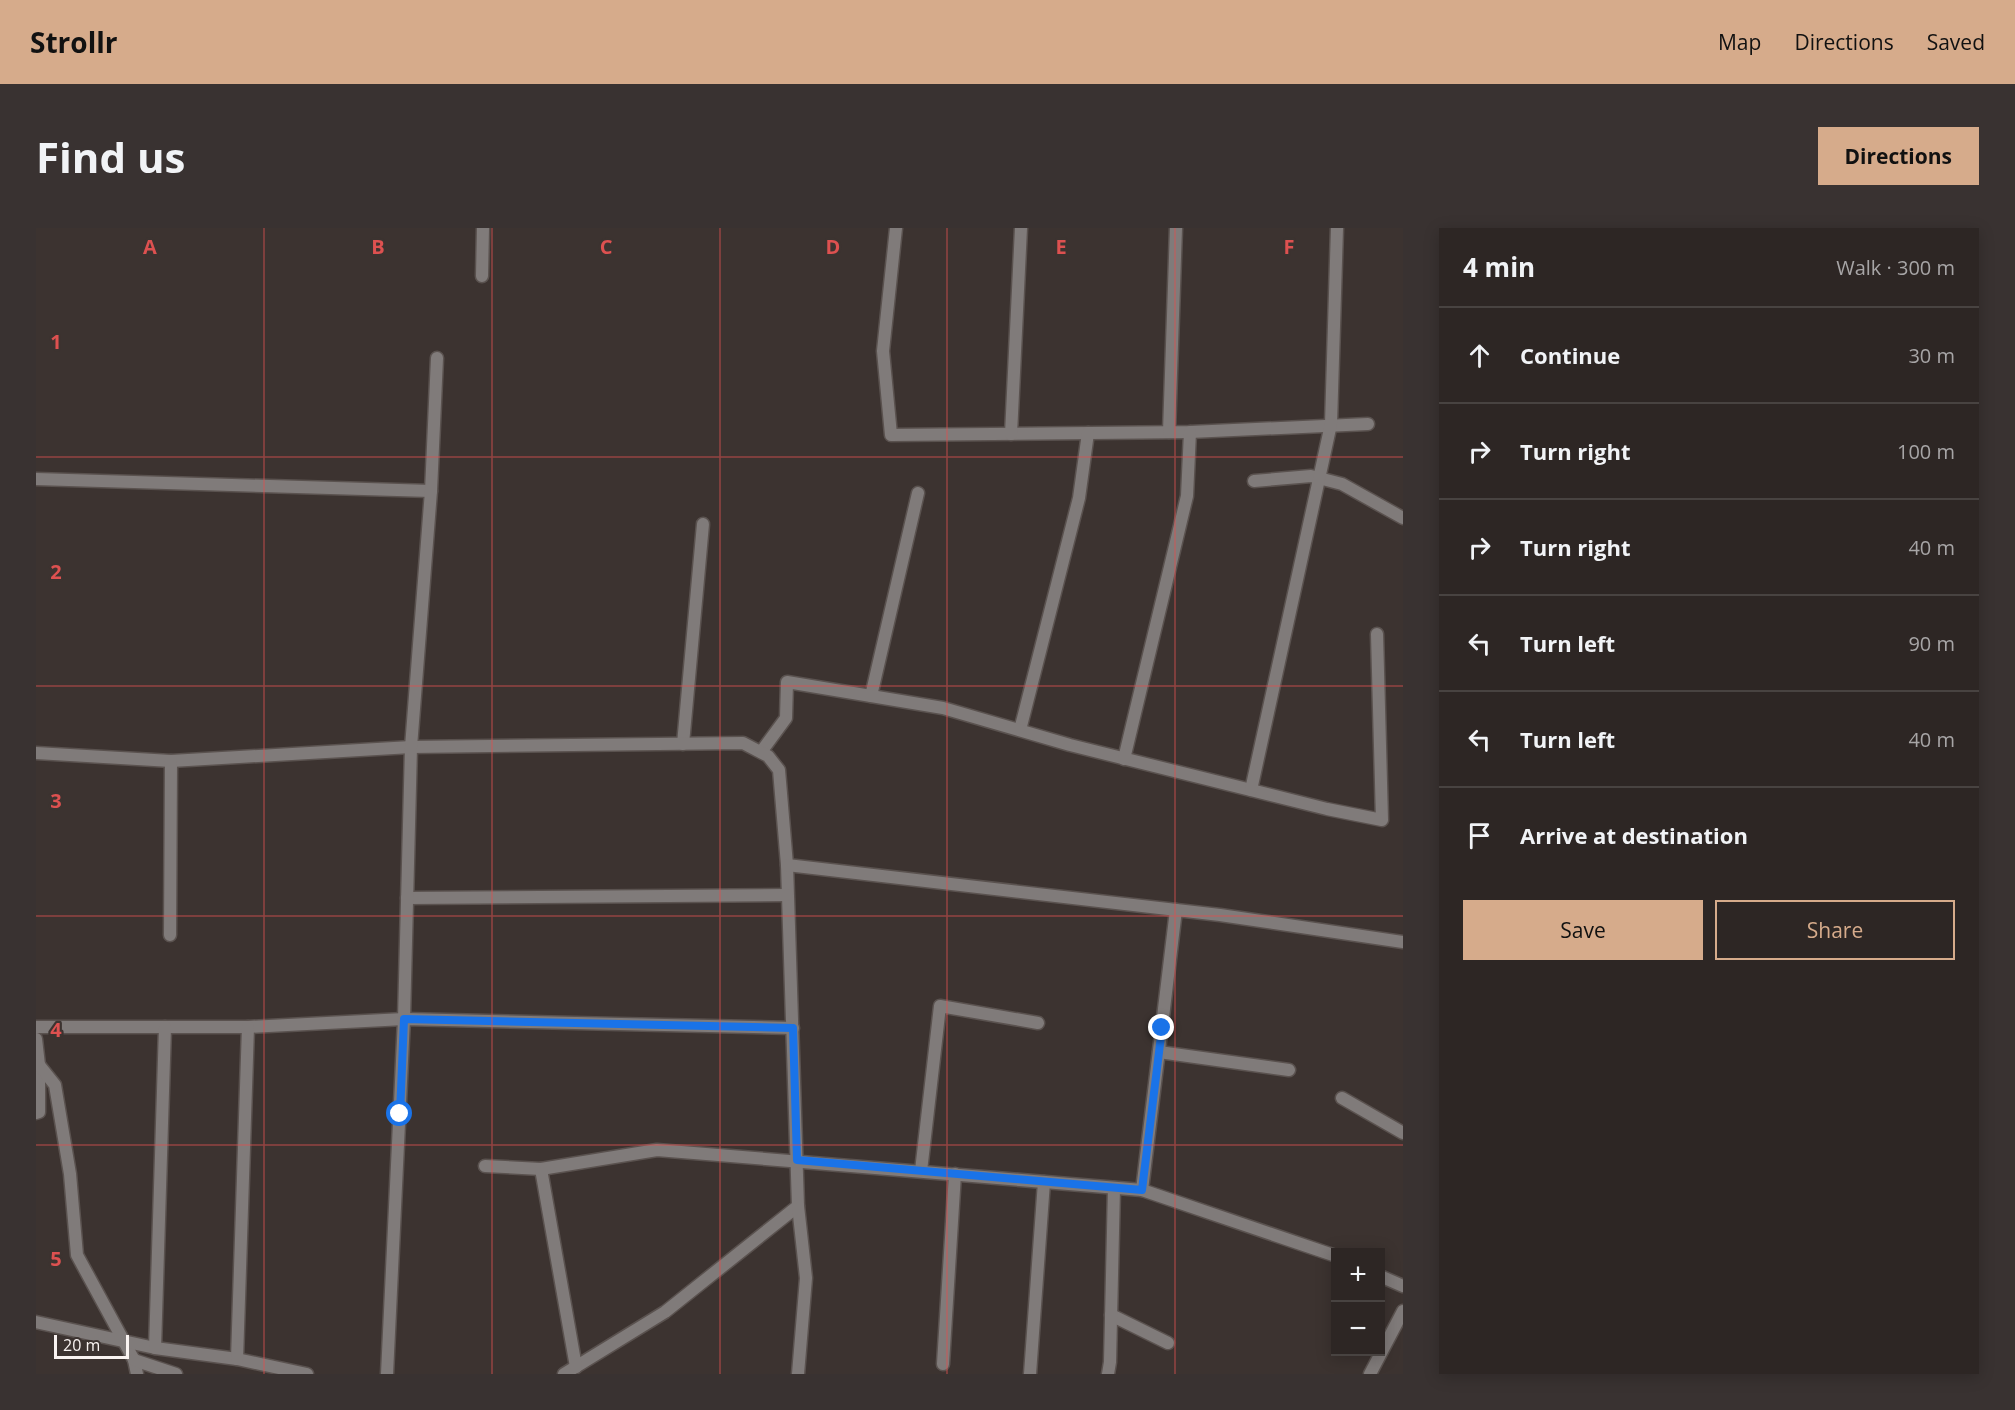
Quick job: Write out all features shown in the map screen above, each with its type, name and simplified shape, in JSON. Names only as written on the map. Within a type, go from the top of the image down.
[{"type":"street","points":[[482,276],[483,228]]},
{"type":"street","points":[[896,228],[883,351],[891,435],[1190,432],[1368,424]]},
{"type":"street","points":[[1011,434],[1021,228]]},
{"type":"street","points":[[1169,432],[1176,228]]},
{"type":"street","points":[[1251,790],[1331,424],[1337,228]]},
{"type":"street","points":[[387,1374],[404,1019],[411,747],[430,491],[437,358]]},
{"type":"street","points":[[1124,759],[1187,496],[1190,432]]},
{"type":"street","points":[[1020,730],[1079,498],[1088,433]]},
{"type":"street","points":[[1254,481],[1311,476],[1320,478],[1342,484],[1403,518]]},
{"type":"street","points":[[36,479],[430,491]]},
{"type":"street","points":[[871,696],[918,493]]},
{"type":"street","points":[[683,744],[703,524]]},
{"type":"street","points":[[761,752],[786,718],[787,682],[943,708],[1124,759],[1382,820],[1377,634]]},
{"type":"street","points":[[36,753],[171,761],[411,747],[743,743],[768,756],[779,770],[787,865],[798,1206],[806,1278],[798,1374]]},
{"type":"street","points":[[170,934],[171,761]]},
{"type":"street","points":[[787,865],[1176,910],[1403,942]]},
{"type":"street","points":[[408,898],[787,895]]},
{"type":"street","points":[[1142,1190],[1176,910]]},
{"type":"street","points":[[921,1171],[940,1006],[1038,1023]]},
{"type":"street","points":[[36,1027],[248,1027],[404,1019],[793,1028]]},
{"type":"street","points":[[155,1348],[165,1027]]},
{"type":"street","points":[[237,1359],[248,1027]]},
{"type":"street","points":[[36,1039],[39,1112],[36,1113]]},
{"type":"street","points":[[1159,1052],[1289,1070]]},
{"type":"street","points":[[38,1057],[55,1085],[69,1174],[77,1255],[135,1360],[137,1374]]},
{"type":"street","points":[[1342,1098],[1403,1133]]},
{"type":"street","points":[[484,1166],[541,1169],[657,1149],[1142,1190],[1331,1255]]},
{"type":"street","points":[[541,1169],[576,1367]]},
{"type":"street","points":[[943,1364],[955,1174]]},
{"type":"street","points":[[1030,1374],[1044,1182]]},
{"type":"street","points":[[1108,1374],[1114,1188]]},
{"type":"street","points":[[564,1374],[665,1312],[798,1206]]},
{"type":"street","points":[[1385,1278],[1403,1286]]},
{"type":"street","points":[[1370,1374],[1403,1311]]},
{"type":"street","points":[[1111,1315],[1168,1343]]},
{"type":"street","points":[[36,1322],[155,1348],[237,1359],[307,1374]]},
{"type":"street","points":[[135,1360],[176,1374]]},
{"type":"route","points":[[400,1114],[404,1019],[793,1028],[797,1160],[1142,1190],[1162,1028]]}]
